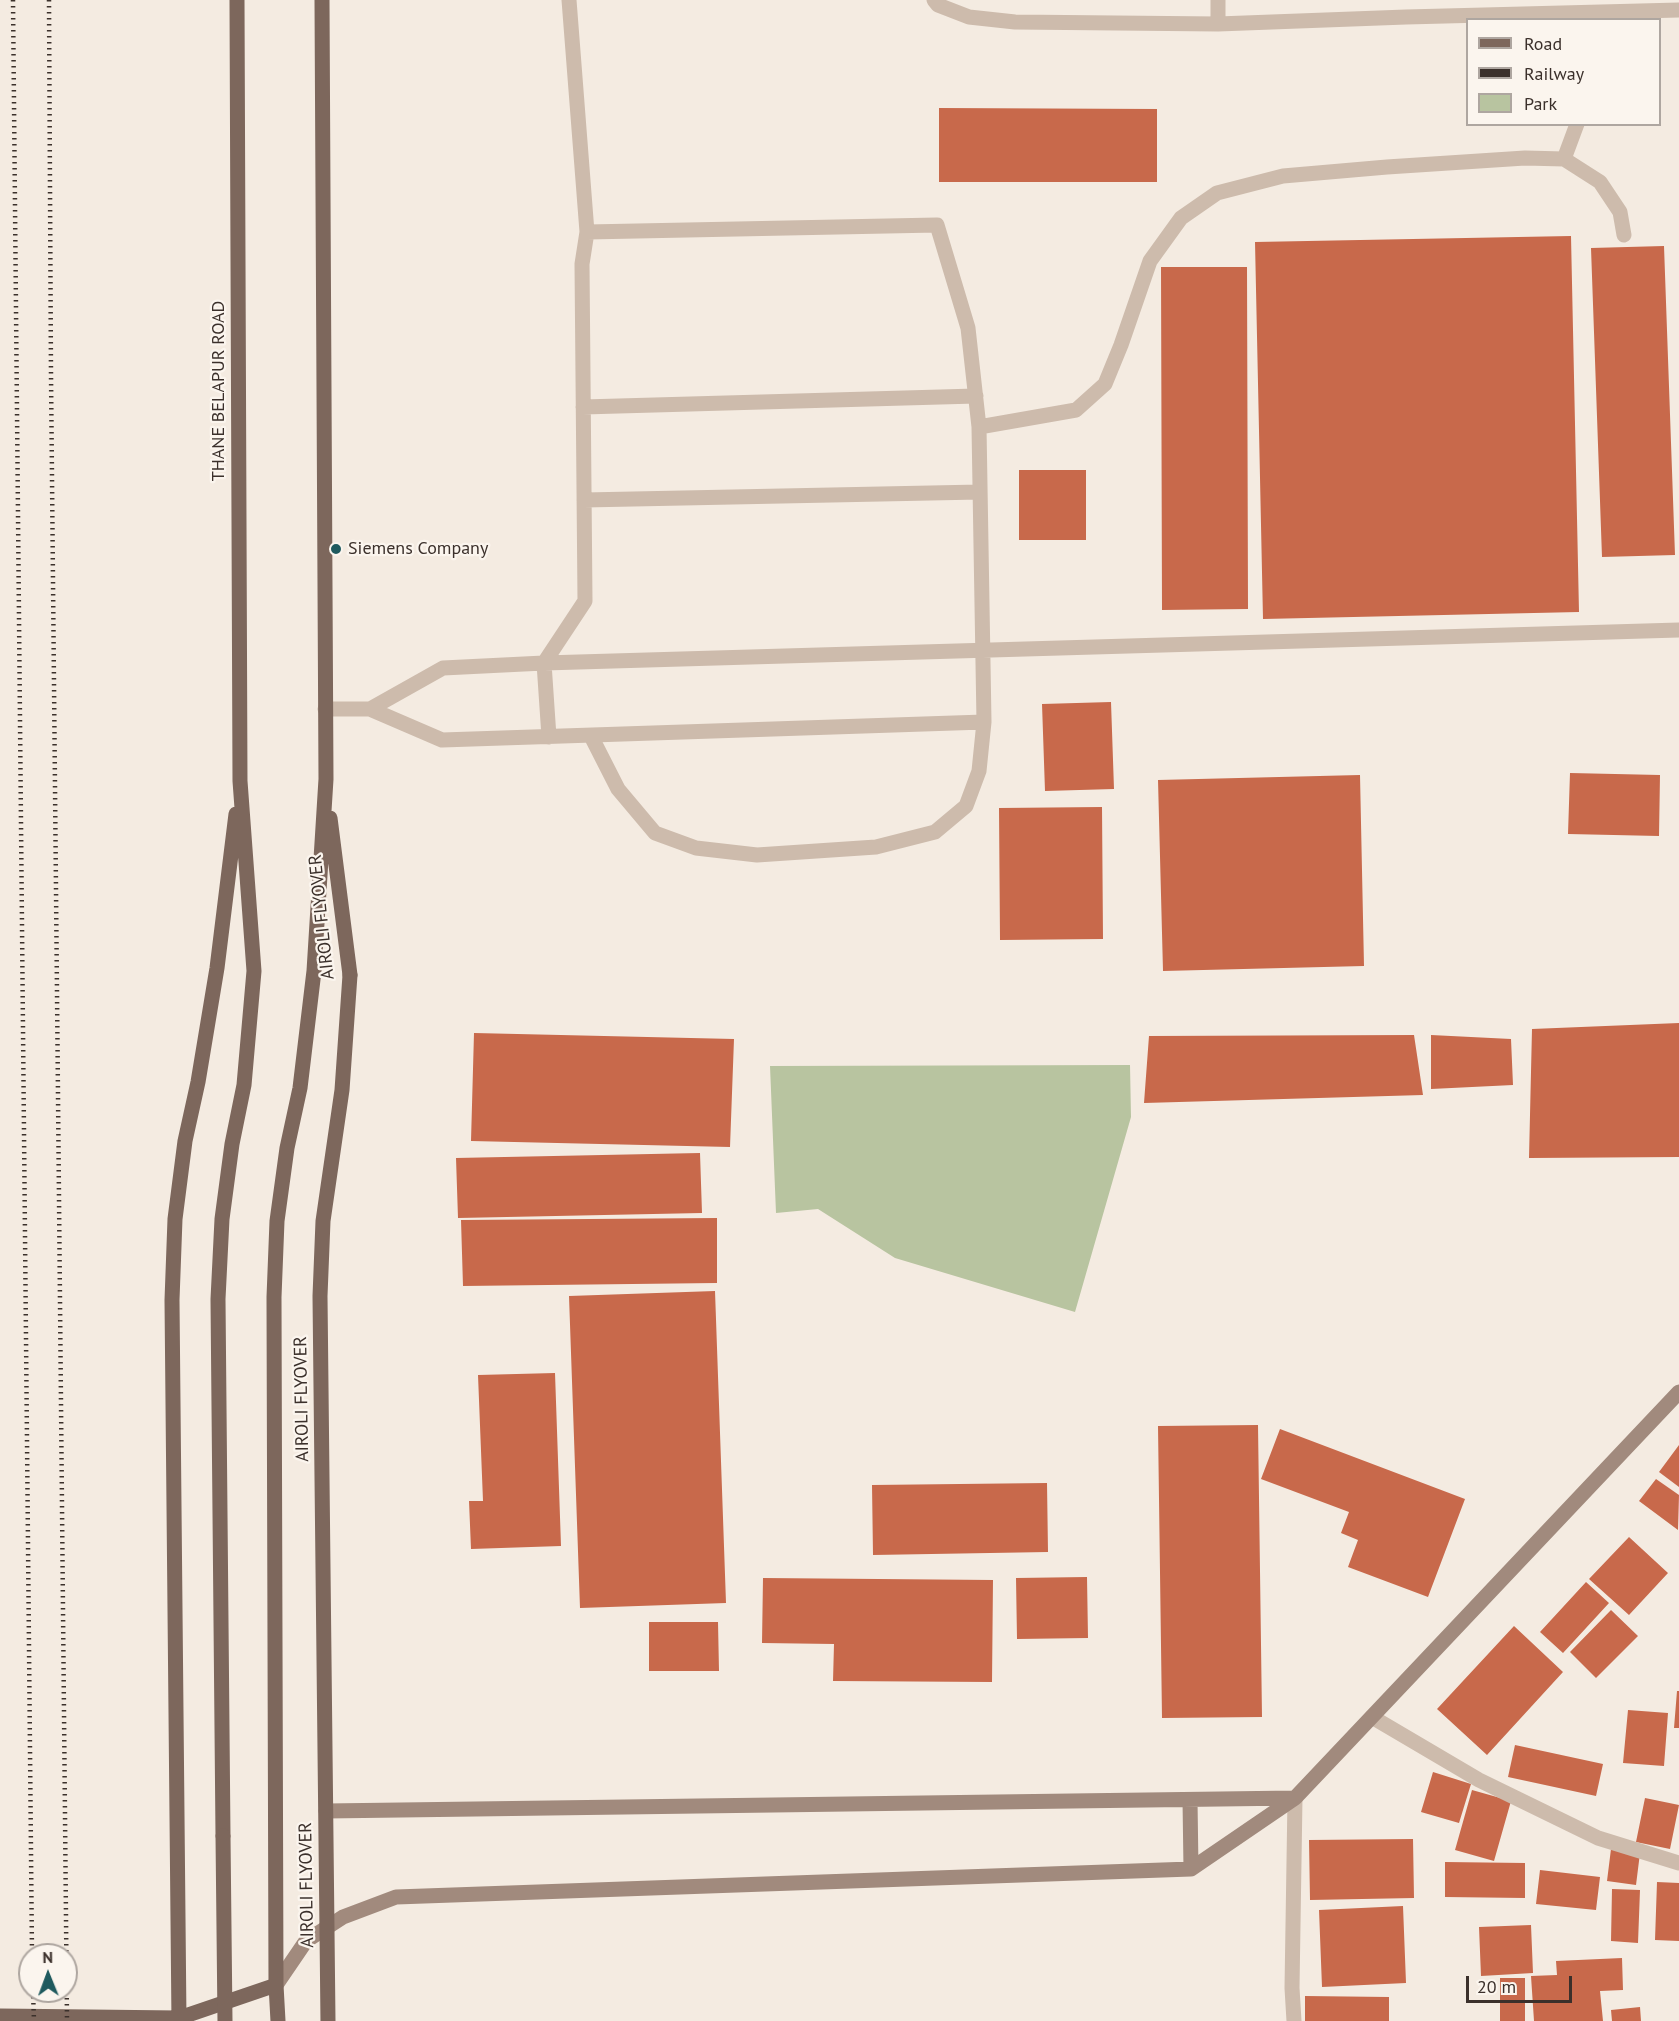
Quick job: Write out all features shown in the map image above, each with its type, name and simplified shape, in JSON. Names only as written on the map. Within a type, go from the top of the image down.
[{"type":"main road","name":"THANE BELAPUR ROAD","points":[[237,0],[240,781]]},
{"type":"main road","points":[[278,2021],[276,1985],[274,1297],[277,1221],[300,1088],[314,971],[326,779],[322,0]]},
{"type":"main road","name":"AIROLI FLYOVER","points":[[326,779],[350,975],[342,1090],[323,1221],[320,1296],[328,2021]]},
{"type":"main road","points":[[225,2021],[218,1299],[222,1219],[232,1144],[244,1085],[254,971],[240,781]]},
{"type":"main road","points":[[179,2020],[172,1300],[175,1219],[185,1141],[198,1082],[217,968],[240,781]]},
{"type":"main road","points":[[0,2016],[179,2020],[276,1985]]},
{"type":"street","points":[[549,737],[544,663],[585,601],[582,264],[587,232],[568,0]]},
{"type":"street","points":[[934,0],[938,5],[969,16],[1015,22],[1218,24],[1679,10]]},
{"type":"street","points":[[1218,0],[1218,24]]},
{"type":"street","points":[[1564,159],[1576,126]]},
{"type":"street","points":[[979,427],[1076,410],[1105,384],[1150,261],[1181,218],[1217,193],[1283,176],[1514,159],[1564,159],[1600,182],[1620,212],[1624,235]]},
{"type":"street","points":[[587,232],[937,225],[968,328],[979,427],[984,722],[979,771],[966,806],[935,832],[876,847],[757,855],[696,848],[655,833],[618,789],[591,736]]},
{"type":"street","points":[[583,407],[976,396]]},
{"type":"street","points":[[584,500],[980,492]]},
{"type":"street","points":[[369,708],[443,668],[544,663],[1679,630]]},
{"type":"street","points":[[325,709],[369,708],[442,740],[984,722]]},
{"type":"street","points":[[276,1985],[306,1941],[343,1917],[396,1897],[1191,1869],[1295,1798],[1679,1392]]},
{"type":"street","points":[[1372,1717],[1479,1780],[1598,1838],[1679,1863]]},
{"type":"street","points":[[326,1811],[1295,1798]]},
{"type":"street","points":[[1294,2021],[1292,1988],[1295,1798]]},
{"type":"street","points":[[1190,1800],[1191,1869]]},
{"type":"green space","points":[[1130,1065],[1131,1117],[1075,1312],[895,1258],[818,1209],[776,1213],[770,1066]]},
{"type":"building","points":[[939,108],[1157,109],[1157,182],[939,182]]},
{"type":"building","points":[[1571,236],[1579,612],[1263,619],[1255,242]]},
{"type":"building","points":[[1664,246],[1675,555],[1602,557],[1591,248]]},
{"type":"building","points":[[1161,267],[1247,267],[1248,609],[1162,610]]},
{"type":"building","points":[[1019,470],[1086,470],[1086,540],[1019,540]]},
{"type":"building","points":[[1111,702],[1114,789],[1045,791],[1042,704]]},
{"type":"building","points":[[1570,773],[1660,775],[1659,836],[1568,834]]},
{"type":"building","points":[[1360,775],[1364,966],[1163,971],[1158,780]]},
{"type":"building","points":[[1102,807],[1103,939],[1000,940],[999,808]]},
{"type":"building","points":[[1679,1023],[1679,1157],[1529,1158],[1532,1029]]},
{"type":"building","points":[[474,1033],[734,1039],[730,1147],[471,1141]]},
{"type":"building","points":[[1414,1035],[1423,1095],[1144,1103],[1149,1036]]},
{"type":"building","points":[[1431,1035],[1511,1039],[1513,1085],[1431,1089]]},
{"type":"building","points":[[700,1153],[702,1213],[458,1218],[456,1158]]},
{"type":"building","points":[[717,1218],[717,1283],[463,1286],[461,1220]]},
{"type":"building","points":[[715,1291],[726,1603],[580,1608],[569,1296]]},
{"type":"building","points":[[555,1373],[561,1546],[471,1549],[469,1501],[483,1501],[478,1375]]},
{"type":"building","points":[[1258,1425],[1262,1717],[1162,1718],[1158,1426]]},
{"type":"building","points":[[1280,1429],[1465,1499],[1428,1597],[1348,1567],[1358,1540],[1341,1533],[1349,1512],[1261,1479]]},
{"type":"building","points":[[1679,1445],[1679,1487],[1659,1472]]},
{"type":"building","points":[[1656,1479],[1679,1495],[1678,1530],[1639,1501]]},
{"type":"building","points":[[1047,1483],[1048,1552],[873,1555],[872,1485]]},
{"type":"building","points":[[1629,1537],[1668,1573],[1629,1615],[1589,1579]]},
{"type":"building","points":[[1087,1577],[1088,1638],[1017,1639],[1016,1578]]},
{"type":"building","points":[[763,1578],[993,1580],[992,1682],[833,1681],[834,1644],[762,1643]]},
{"type":"building","points":[[1586,1582],[1609,1603],[1563,1653],[1540,1632]]},
{"type":"building","points":[[1611,1610],[1638,1636],[1596,1678],[1570,1652]]},
{"type":"building","points":[[649,1622],[718,1622],[719,1671],[649,1671]]},
{"type":"building","points":[[1514,1626],[1563,1672],[1487,1755],[1437,1709]]},
{"type":"building","points":[[1677,1691],[1679,1691],[1679,1728],[1674,1728]]},
{"type":"building","points":[[1628,1710],[1668,1713],[1664,1766],[1623,1763]]},
{"type":"building","points":[[1515,1745],[1603,1764],[1596,1796],[1508,1777]]},
{"type":"building","points":[[1433,1772],[1471,1784],[1459,1823],[1421,1812]]},
{"type":"building","points":[[1472,1790],[1511,1801],[1494,1861],[1455,1850]]},
{"type":"building","points":[[1645,1798],[1679,1805],[1670,1849],[1636,1842]]},
{"type":"building","points":[[1413,1839],[1414,1898],[1310,1900],[1309,1840]]},
{"type":"building","points":[[1611,1849],[1640,1853],[1636,1885],[1607,1881]]},
{"type":"building","points":[[1445,1862],[1525,1863],[1525,1898],[1445,1897]]},
{"type":"building","points":[[1540,1870],[1600,1877],[1596,1910],[1536,1904]]},
{"type":"building","points":[[1657,1882],[1679,1883],[1679,1941],[1655,1940]]},
{"type":"building","points":[[1612,1889],[1640,1890],[1638,1943],[1611,1941]]},
{"type":"building","points":[[1403,1906],[1406,1983],[1322,1987],[1319,1910]]},
{"type":"building","points":[[1531,1925],[1533,1973],[1481,1976],[1479,1927]]},
{"type":"building","points":[[1622,1958],[1623,1990],[1600,1991],[1603,2021],[1534,2021],[1531,1976],[1557,1975],[1556,1961]]},
{"type":"building","points":[[1500,1978],[1525,1978],[1525,2021],[1500,2021]]},
{"type":"building","points":[[1305,1996],[1389,1997],[1389,2021],[1305,2021]]},
{"type":"building","points":[[1640,2007],[1641,2021],[1612,2021],[1611,2010]]},
{"type":"railway","points":[[13,0],[32,1943]]},
{"type":"railway","points":[[49,0],[67,2021]]},
{"type":"railway","points":[[33,2003],[34,2021]]},
{"type":"place","name":"Siemens Company","points":[[336,549]]}]
